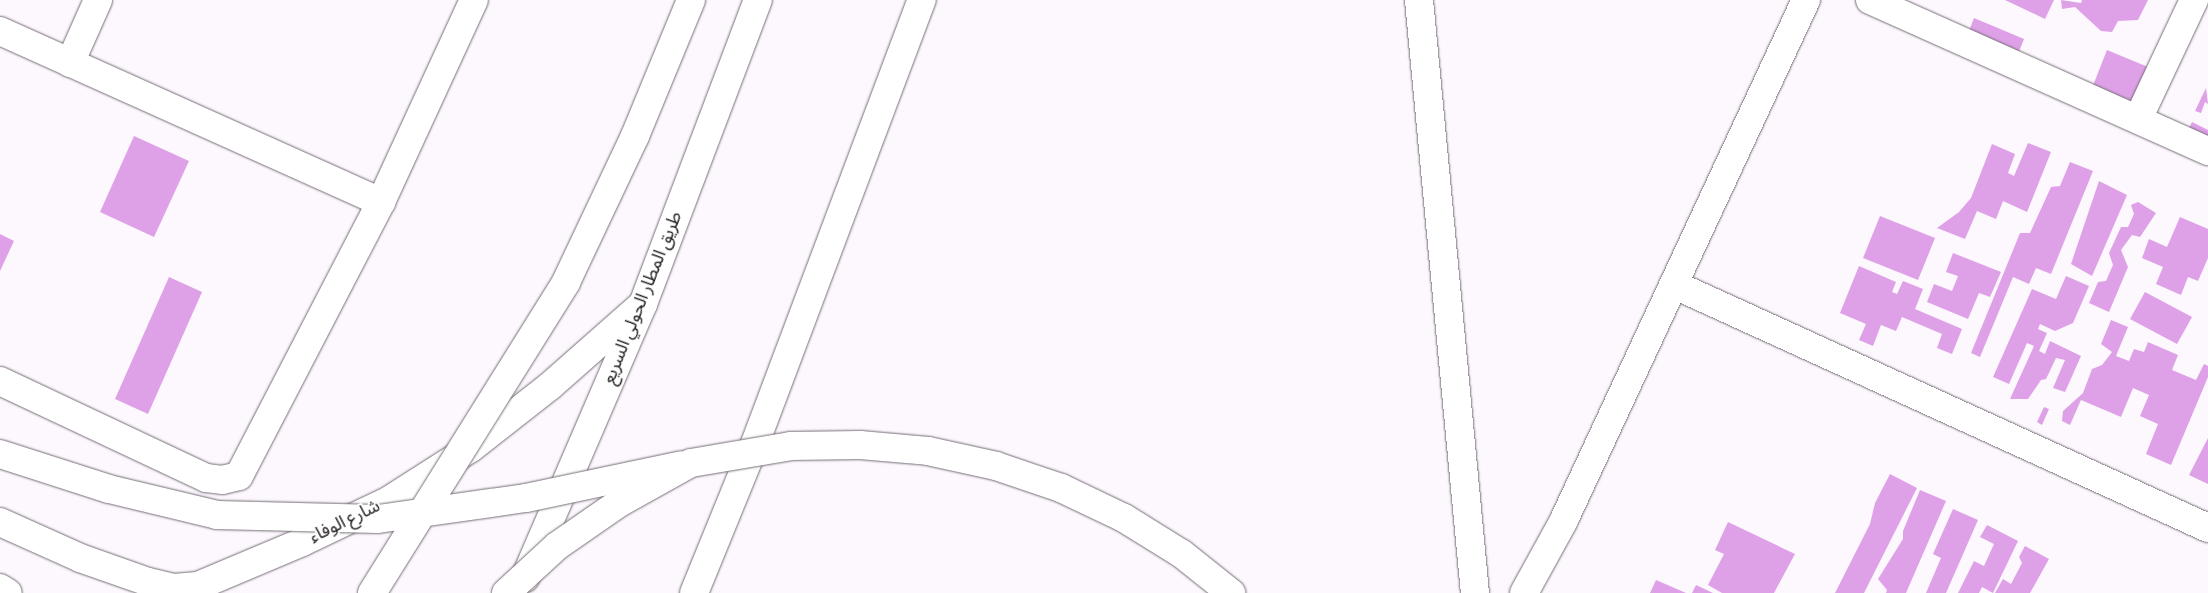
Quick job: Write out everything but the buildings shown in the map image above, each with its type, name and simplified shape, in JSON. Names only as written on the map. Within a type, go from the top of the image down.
[{"type":"main road","points":[[70,63],[98,0]]},
{"type":"main road","points":[[0,381],[206,478],[222,480],[239,476],[381,202],[474,0]]},
{"type":"main road","points":[[372,593],[566,282],[635,136],[691,0]]},
{"type":"main road","name":"طريق المطار الحولي السريع","points":[[519,593],[643,304],[758,0]]},
{"type":"main road","points":[[694,593],[768,410],[922,0]]},
{"type":"main road","points":[[1419,0],[1475,593]]},
{"type":"main road","points":[[1524,593],[1563,522],[1675,285],[1806,0]]},
{"type":"main road","points":[[1870,0],[2208,151]]},
{"type":"main road","points":[[2138,119],[2194,0]]},
{"type":"main road","points":[[0,31],[381,202]]},
{"type":"main road","points":[[1675,285],[2208,528]]},
{"type":"main road","name":"شارع الوفاء","points":[[0,522],[80,558],[148,582],[174,588],[209,589],[388,501],[471,448],[550,386],[643,304]]},
{"type":"main road","points":[[0,454],[109,489],[217,515],[378,519],[526,498],[691,463],[791,446],[860,445],[928,451],[996,466],[1061,488],[1124,518],[1182,554],[1231,593]]},
{"type":"main road","points":[[506,593],[557,546],[619,503],[691,463]]},
{"type":"main road","points":[[0,588],[8,593]]}]
